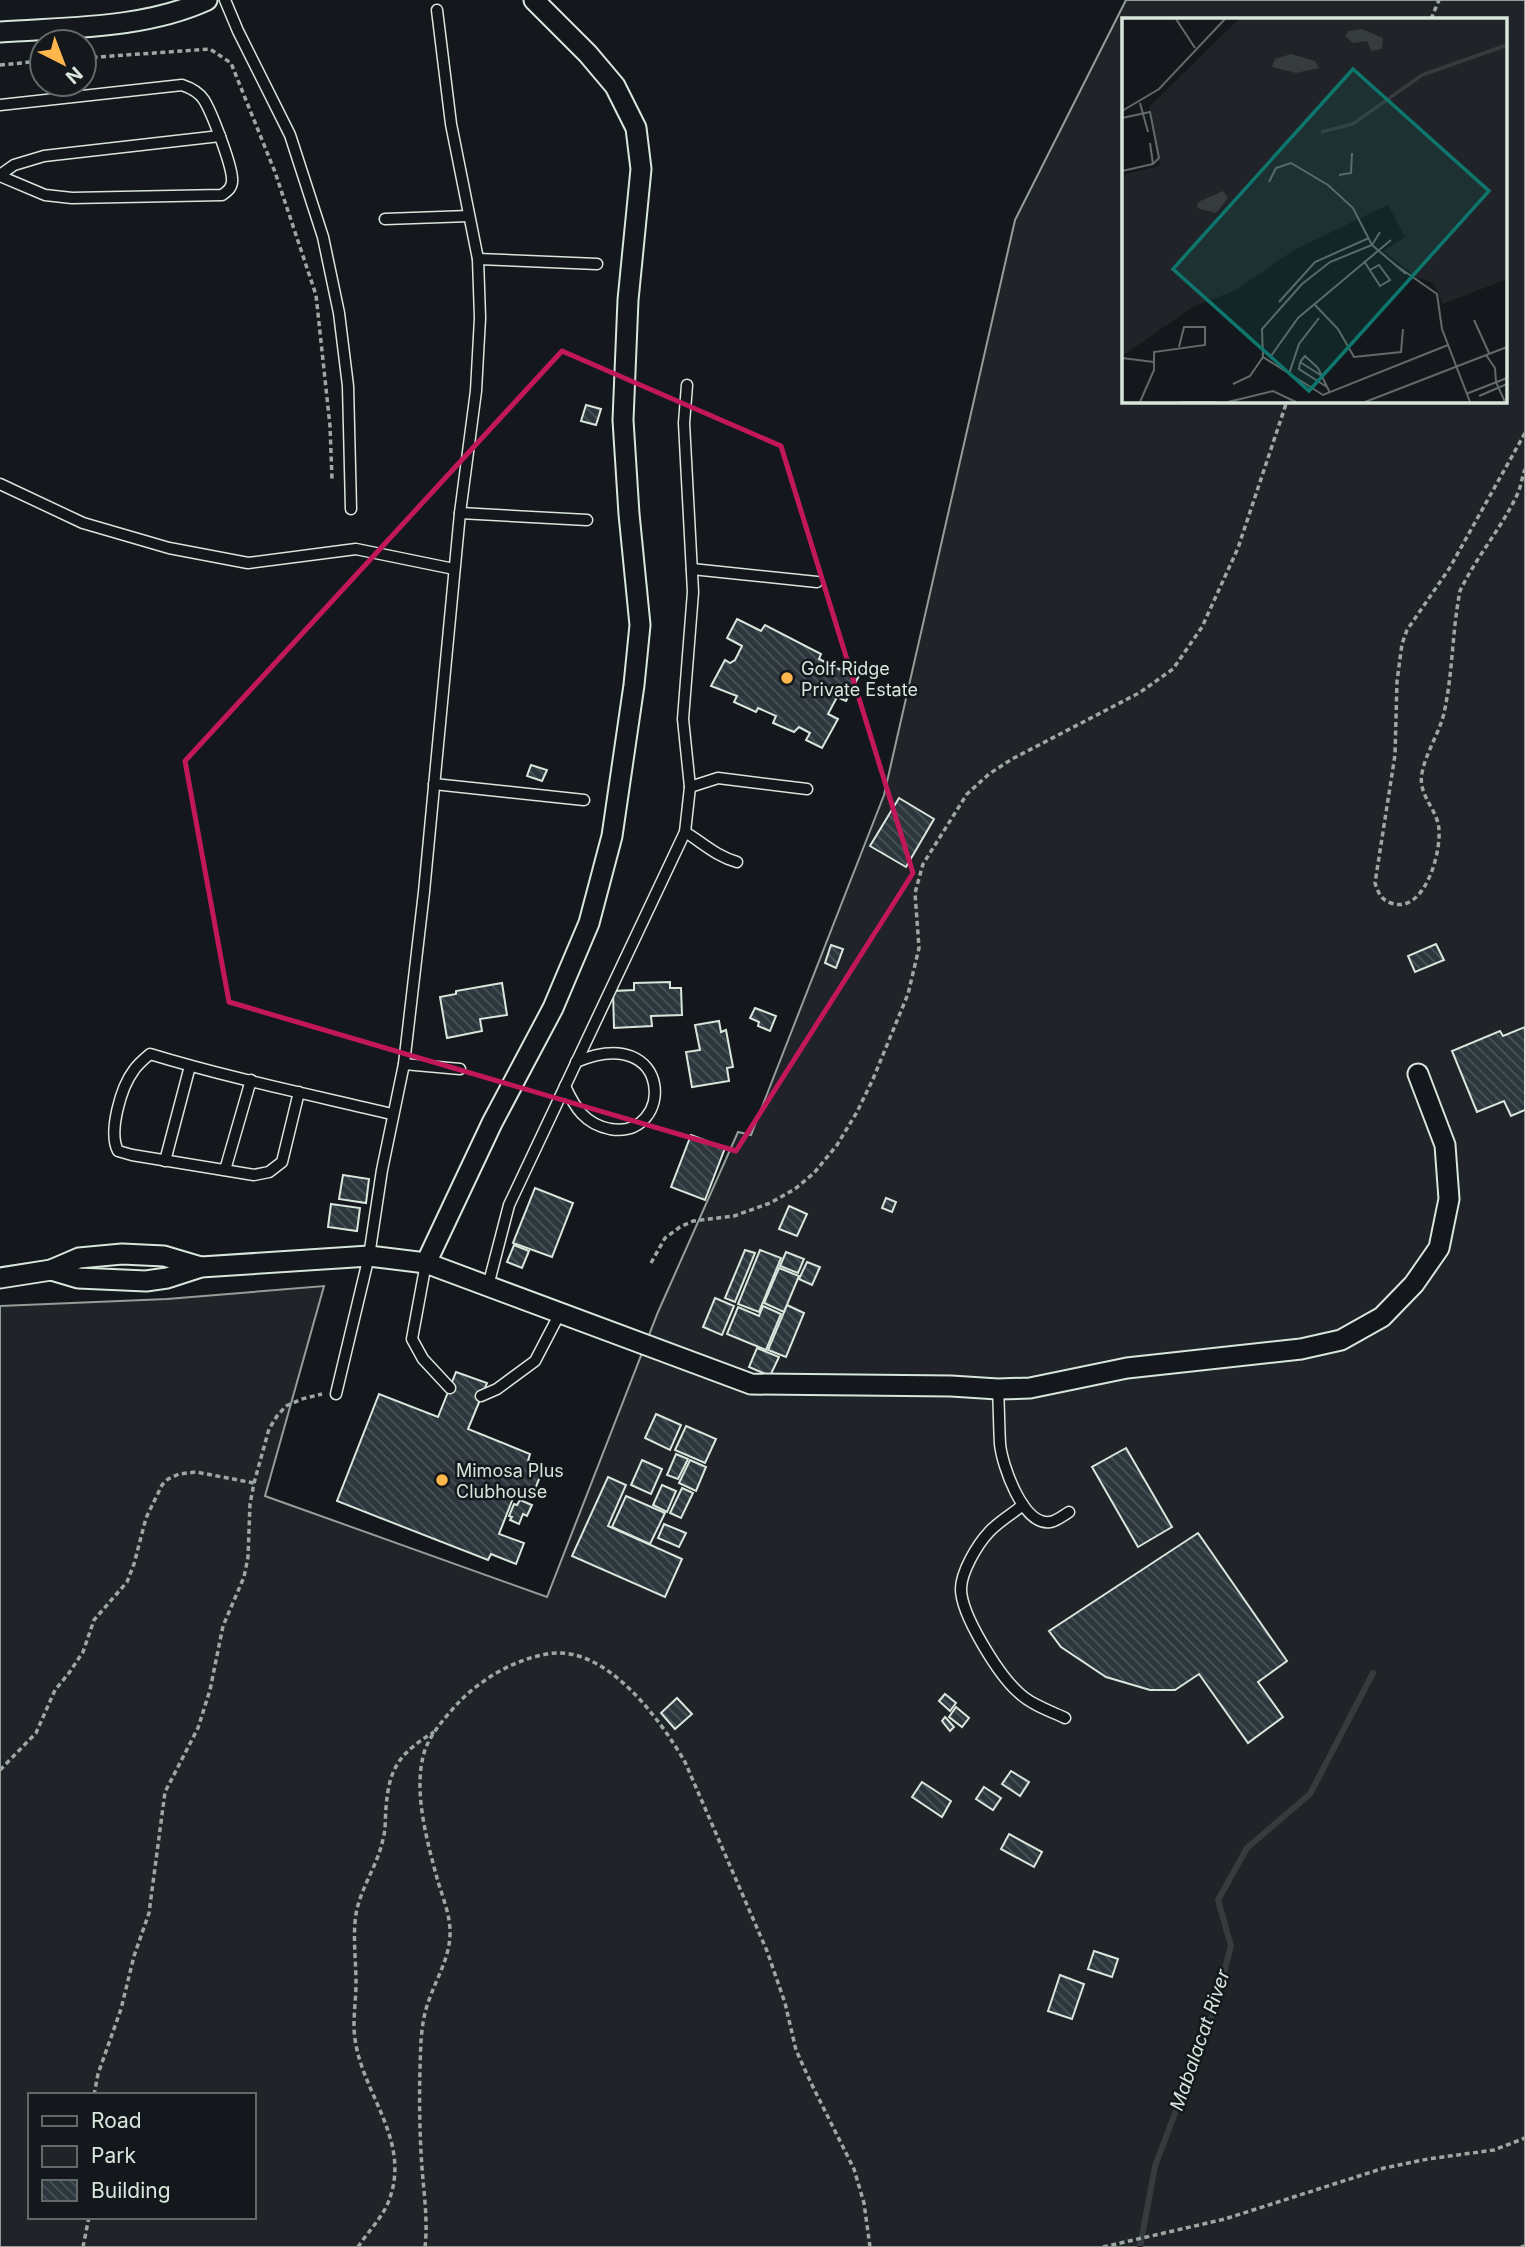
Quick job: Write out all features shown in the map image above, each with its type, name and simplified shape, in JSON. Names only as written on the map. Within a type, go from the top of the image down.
[{"type":"street","points":[[0,32],[129,22],[164,15],[207,0]]},
{"type":"street","points":[[426,1263],[492,1123],[553,1008],[589,923],[612,836],[640,625],[623,420],[628,300],[641,169],[636,128],[615,86],[534,0]]},
{"type":"street","points":[[0,1278],[51,1270],[79,1258],[122,1254],[164,1256],[201,1267],[369,1256],[426,1263],[751,1384],[1030,1388],[1127,1368],[1301,1349],[1341,1340],[1382,1317],[1414,1284],[1439,1248],[1449,1199],[1445,1145],[1418,1074]]},
{"type":"lane","points":[[225,0],[290,135],[323,237],[339,313],[348,386],[352,505]]},
{"type":"lane","points":[[336,1394],[369,1256],[404,1064],[454,569],[476,391],[480,318],[478,259],[451,124],[437,10]]},
{"type":"lane","points":[[0,105],[182,85],[194,90],[204,100],[220,136],[233,179],[230,189],[222,195],[72,198],[45,195],[0,176]]},
{"type":"lane","points":[[0,176],[15,165],[44,156],[220,136]]},
{"type":"lane","points":[[385,219],[469,216]]},
{"type":"lane","points":[[478,259],[597,264]]},
{"type":"lane","points":[[488,1286],[509,1205],[685,832],[690,787],[683,719],[693,592],[684,423],[687,385]]},
{"type":"lane","points":[[0,484],[83,523],[169,548],[248,563],[356,550],[454,569]]},
{"type":"lane","points":[[460,513],[587,520]]},
{"type":"lane","points":[[692,569],[817,582]]},
{"type":"lane","points":[[690,787],[718,778],[807,789]]},
{"type":"lane","points":[[434,784],[584,800]]},
{"type":"lane","points":[[685,832],[715,854],[737,862]]},
{"type":"lane","points":[[565,1086],[581,1115],[593,1124],[607,1128],[629,1128],[640,1123],[653,1105],[656,1094],[651,1072],[634,1057],[609,1053],[576,1062]]},
{"type":"lane","points":[[299,1092],[282,1162],[269,1172],[254,1175],[165,1161],[118,1151],[114,1143],[118,1105],[132,1071],[150,1054],[393,1114]]},
{"type":"lane","points":[[404,1064],[460,1069]]},
{"type":"lane","points":[[165,1161],[190,1066]]},
{"type":"lane","points":[[225,1170],[251,1080]]},
{"type":"lane","points":[[426,1263],[412,1339],[423,1359],[450,1388]]},
{"type":"lane","points":[[481,1396],[496,1389],[535,1361],[560,1313]]},
{"type":"lane","points":[[998,1389],[1000,1446],[1006,1468],[1023,1505],[1043,1522],[1053,1522],[1069,1512]]},
{"type":"lane","points":[[1023,1505],[989,1531],[968,1562],[961,1589],[967,1615],[981,1642],[1018,1693],[1065,1718]]},
{"type":"path","points":[[1431,18],[1439,0]]},
{"type":"path","points":[[98,57],[177,49],[210,49],[230,63],[275,172],[316,295],[330,426],[332,479],[352,505]]},
{"type":"path","points":[[0,65],[28,62]]},
{"type":"path","points":[[651,1263],[665,1238],[680,1227],[693,1221],[734,1216],[769,1203],[795,1189],[837,1145],[873,1079],[908,994],[919,948],[915,893],[923,864],[967,794],[989,774],[1012,759],[1117,705],[1173,668],[1202,627],[1238,548],[1287,402]]},
{"type":"path","points":[[1525,433],[1450,569],[1412,623],[1402,644],[1397,681],[1395,755],[1375,883],[1378,893],[1395,905],[1411,900],[1419,894],[1427,882],[1438,850],[1438,823],[1425,798],[1421,781],[1425,763],[1444,715],[1460,591],[1468,573],[1517,494],[1525,469]]},
{"type":"path","points":[[94,2093],[149,1913],[164,1793],[201,1719],[223,1626],[244,1577],[254,1483],[269,1429],[286,1406],[319,1394],[336,1394]]},
{"type":"path","points":[[0,1770],[36,1733],[55,1690],[83,1651],[94,1620],[127,1582],[146,1518],[162,1485],[179,1474],[196,1472],[254,1483]]},
{"type":"path","points":[[425,2247],[427,2234],[419,2122],[421,2041],[429,1999],[448,1953],[450,1931],[422,1807],[424,1751],[453,1708],[472,1689],[520,1662],[549,1653],[571,1654],[595,1662],[616,1675],[669,1734],[684,1762],[767,1951],[785,2003],[796,2050],[854,2169],[864,2203],[870,2247]]},
{"type":"path","points":[[358,2247],[387,2205],[395,2178],[395,2165],[383,2113],[355,2039],[355,1920],[360,1898],[380,1853],[388,1788],[393,1770],[401,1756],[437,1730]]},
{"type":"path","points":[[1103,2247],[1224,2218],[1384,2168],[1494,2150],[1525,2138]]},
{"type":"path","points":[[83,2247],[89,2219]]},
{"type":"highlighted area","points":[[562,351],[781,446],[913,873],[736,1151],[229,1002],[185,761]]},
{"type":"green space","points":[[1126,0],[1525,0],[1525,2247],[0,2247],[0,1306],[167,1299],[324,1286],[265,1496],[547,1597],[658,1312],[738,1132],[751,1135],[884,795],[1015,220]]},
{"type":"building","points":[[586,405],[601,409],[596,425],[581,421]]},
{"type":"building","name":"Golf Ridge Private Estate","points":[[737,619],[761,631],[765,625],[821,654],[819,659],[841,670],[846,661],[862,670],[846,701],[837,697],[828,714],[838,719],[822,748],[806,740],[810,733],[799,727],[794,732],[773,723],[776,716],[758,708],[756,712],[734,702],[737,696],[711,686],[725,660],[730,663],[735,660],[742,646],[727,638]]},
{"type":"building","points":[[531,765],[547,770],[542,781],[527,776]]},
{"type":"building","points":[[899,798],[934,819],[906,867],[870,846]]},
{"type":"building","points":[[1436,944],[1444,960],[1415,972],[1408,956]]},
{"type":"building","points":[[831,945],[843,949],[836,968],[825,963]]},
{"type":"building","points":[[670,982],[670,988],[681,988],[682,1015],[651,1016],[652,1026],[614,1028],[613,991],[634,990],[634,983]]},
{"type":"building","points":[[502,983],[507,1015],[480,1019],[482,1031],[447,1038],[440,997],[456,994],[456,991]]},
{"type":"building","points":[[755,1008],[776,1016],[770,1031],[758,1026],[759,1022],[750,1018]]},
{"type":"building","points":[[719,1021],[721,1032],[726,1030],[733,1067],[727,1068],[729,1081],[692,1087],[686,1052],[700,1050],[695,1025]]},
{"type":"building","points":[[1525,1027],[1525,1110],[1511,1116],[1504,1101],[1477,1112],[1452,1051],[1500,1031],[1503,1036]]},
{"type":"building","points":[[691,1135],[725,1148],[705,1200],[671,1187]]},
{"type":"building","points":[[343,1175],[369,1179],[366,1203],[339,1199]]},
{"type":"building","points":[[535,1188],[573,1203],[552,1257],[513,1243]]},
{"type":"building","points":[[886,1198],[896,1202],[892,1212],[882,1208]]},
{"type":"building","points":[[331,1204],[360,1208],[357,1231],[328,1227]]},
{"type":"building","points":[[789,1206],[807,1214],[797,1236],[779,1229]]},
{"type":"building","points":[[514,1245],[529,1251],[522,1268],[507,1262]]},
{"type":"building","points":[[745,1250],[755,1253],[735,1302],[725,1298]]},
{"type":"building","points":[[760,1250],[781,1258],[759,1312],[738,1304]]},
{"type":"building","points":[[786,1252],[804,1259],[798,1273],[780,1266]]},
{"type":"building","points":[[807,1262],[820,1267],[812,1285],[799,1279]]},
{"type":"building","points":[[779,1268],[799,1276],[784,1312],[764,1303]]},
{"type":"building","points":[[715,1298],[734,1306],[722,1335],[703,1327]]},
{"type":"building","points":[[787,1305],[804,1313],[786,1357],[768,1350]]},
{"type":"building","points":[[763,1306],[781,1314],[766,1350],[727,1334],[738,1307],[759,1316]]},
{"type":"building","points":[[757,1348],[779,1357],[770,1376],[749,1367]]},
{"type":"building","name":"Mimosa Plus Clubhouse","points":[[456,1372],[487,1383],[468,1429],[530,1454],[528,1461],[544,1467],[531,1499],[515,1493],[499,1534],[524,1543],[516,1564],[491,1554],[488,1560],[337,1501],[379,1394],[438,1417]]},
{"type":"building","points":[[656,1414],[681,1425],[670,1450],[645,1438]]},
{"type":"building","points":[[686,1426],[716,1439],[705,1463],[675,1450]]},
{"type":"building","points":[[1126,1448],[1172,1527],[1138,1547],[1092,1467]]},
{"type":"building","points":[[676,1454],[688,1459],[678,1479],[667,1475]]},
{"type":"building","points":[[642,1460],[662,1469],[651,1494],[631,1485]]},
{"type":"building","points":[[690,1460],[706,1467],[696,1491],[679,1483]]},
{"type":"building","points":[[608,1477],[626,1485],[608,1526],[682,1559],[665,1597],[572,1556]]},
{"type":"building","points":[[662,1485],[676,1491],[667,1512],[653,1505]]},
{"type":"building","points":[[682,1488],[693,1493],[681,1518],[670,1513]]},
{"type":"building","points":[[626,1496],[665,1513],[650,1544],[612,1527]]},
{"type":"building","points":[[520,1500],[532,1505],[527,1516],[523,1514],[519,1524],[510,1520],[512,1517],[509,1516],[514,1504],[517,1505]]},
{"type":"building","points":[[664,1524],[686,1533],[679,1547],[658,1538]]},
{"type":"building","points":[[1198,1533],[1287,1661],[1258,1682],[1283,1717],[1248,1743],[1199,1674],[1175,1690],[1150,1690],[1106,1677],[1061,1647],[1049,1631]]},
{"type":"building","points":[[945,1694],[956,1703],[950,1711],[939,1701]]},
{"type":"building","points":[[677,1698],[692,1714],[675,1729],[661,1713]]},
{"type":"building","points":[[956,1707],[969,1718],[962,1727],[949,1717]]},
{"type":"building","points":[[945,1717],[954,1727],[950,1731],[942,1721]]},
{"type":"building","points":[[1011,1771],[1029,1782],[1020,1796],[1002,1784]]},
{"type":"building","points":[[922,1782],[951,1801],[942,1817],[912,1797]]},
{"type":"building","points":[[984,1787],[1001,1798],[993,1810],[976,1799]]},
{"type":"building","points":[[1009,1834],[1042,1852],[1034,1867],[1001,1849]]},
{"type":"building","points":[[1094,1951],[1118,1959],[1112,1977],[1088,1969]]},
{"type":"building","points":[[1060,1975],[1084,1984],[1072,2019],[1048,2011]]},
{"type":"waterway","name":"Mabalacat River","points":[[1140,2247],[1155,2166],[1213,2013],[1231,1946],[1218,1900],[1247,1848],[1310,1794],[1373,1673]]},
{"type":"place","name":"Golf Ridge Private Estate","points":[[787,678]]},
{"type":"place","name":"Mimosa Plus Clubhouse","points":[[442,1480]]}]
